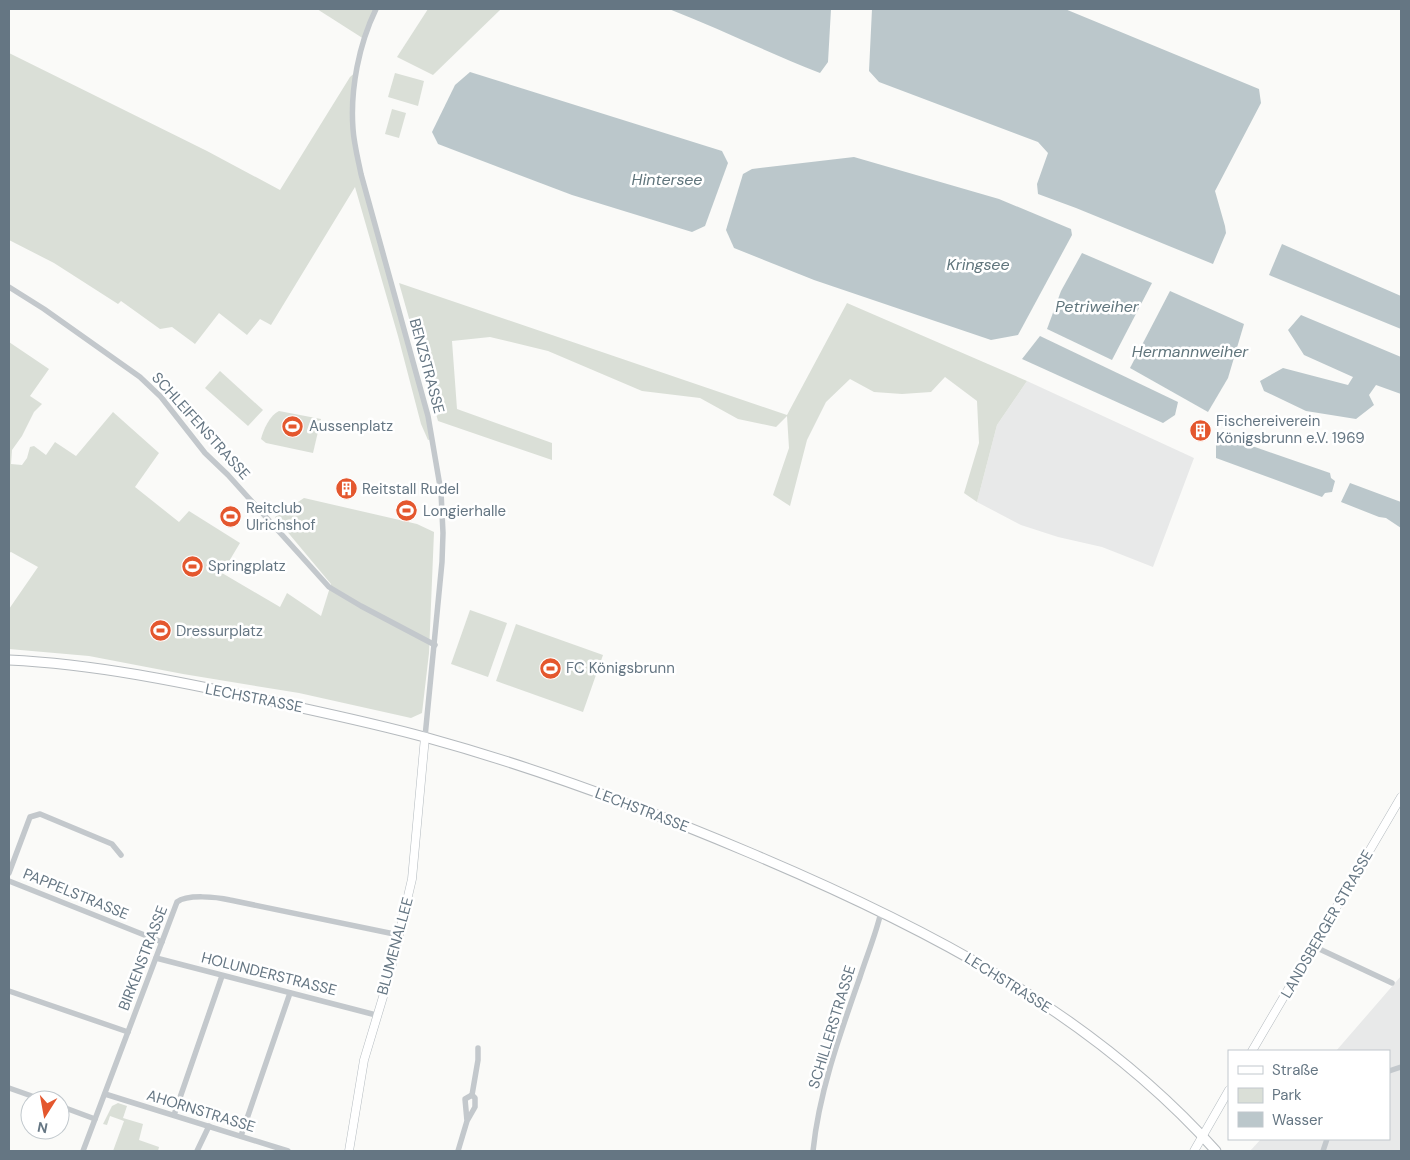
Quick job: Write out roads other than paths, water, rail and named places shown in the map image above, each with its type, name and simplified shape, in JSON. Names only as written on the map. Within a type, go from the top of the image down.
[{"type":"main road","name":"LECHSTRASSE","points":[[9,660],[125,673],[349,718],[472,751],[646,810],[803,875],[881,912],[946,945],[1030,994],[1132,1070],[1216,1151]]},
{"type":"street","name":"BENZSTRASSE","points":[[376,9],[364,39],[357,71],[353,128],[361,174],[428,416],[441,492],[442,562],[425,737]]},
{"type":"street","name":"SCHLEIFENSTRASSE","points":[[9,287],[125,366],[147,384],[167,404],[205,453],[228,475],[329,587],[435,645]]},
{"type":"street","name":"BLUMENALLEE","points":[[349,1151],[364,1060],[389,977],[412,879],[425,737]]},
{"type":"street","name":"LANDSBERGER STRASSE","points":[[1253,1050],[1401,797]]},
{"type":"street","name":"PAPPELSTRASSE","points":[[9,873],[30,817],[40,814],[112,844],[121,855]]},
{"type":"street","name":"PAPPELSTRASSE","points":[[9,881],[162,942]]},
{"type":"street","name":"BIRKENSTRASSE","points":[[83,1151],[177,902],[182,898],[230,900],[399,935]]},
{"type":"street","name":"SCHILLERSTRASSE","points":[[813,1151],[823,1095],[834,1055],[873,943],[881,912]]},
{"type":"street","points":[[1314,946],[1392,983]]},
{"type":"street","name":"HOLUNDERSTRASSE","points":[[156,958],[376,1015]]},
{"type":"street","points":[[174,1115],[222,976]]},
{"type":"street","points":[[9,991],[128,1032]]},
{"type":"street","points":[[241,1136],[290,993]]},
{"type":"street","points":[[472,1095],[478,1060],[478,1048]]},
{"type":"street","points":[[1194,1151],[1228,1092]]},
{"type":"street","name":"AHORNSTRASSE","points":[[105,1094],[288,1151]]},
{"type":"street","points":[[458,1151],[467,1121],[476,1103],[476,1098],[472,1095]]},
{"type":"street","points":[[467,1121],[464,1099],[472,1095]]},
{"type":"street","points":[[70,1110],[95,1119]]},
{"type":"street","points":[[197,1151],[208,1126]]},
{"type":"water","points":[[669,9],[831,9],[828,62],[820,73]]},
{"type":"water","points":[[872,9],[1065,9],[1259,89],[1261,103],[1215,191],[1226,233],[1213,264],[1038,194],[1037,184],[1048,153],[1038,142],[879,82],[869,71]]},
{"type":"water","name":"Hintersee","points":[[470,72],[722,151],[728,163],[705,226],[692,232],[572,195],[438,144],[432,132],[455,85]]},
{"type":"water","name":"Kringsee","points":[[854,157],[999,199],[1071,229],[1072,235],[1018,335],[991,340],[814,280],[734,248],[726,230],[743,174],[752,169]]},
{"type":"water","points":[[1282,244],[1401,296],[1401,329],[1269,275]]},
{"type":"water","name":"Petriweiher","points":[[1082,253],[1152,283],[1112,360],[1047,329],[1061,291]]},
{"type":"water","name":"Hermannweiher","points":[[1170,291],[1244,324],[1228,378],[1208,412],[1130,368]]},
{"type":"water","points":[[1301,315],[1401,357],[1401,394],[1376,385],[1369,395],[1374,405],[1356,419],[1306,411],[1264,391],[1260,381],[1283,368],[1348,385],[1353,377],[1304,355],[1288,330]]},
{"type":"water","points":[[1040,336],[1178,402],[1175,415],[1163,423],[1022,359]]},
{"type":"water","points":[[1218,440],[1255,447],[1330,473],[1331,478],[1335,481],[1332,492],[1325,493],[1322,497],[1216,458]]},
{"type":"water","points":[[1350,483],[1401,502],[1401,528],[1386,518],[1341,502]]},
{"type":"place","name":"Aussenplatz","points":[[293,426]]},
{"type":"place","name":"Fischereiverein Königsbrunn e.V. 1969","points":[[1200,430]]},
{"type":"place","name":"Reitstall Rudel","points":[[346,489]]},
{"type":"place","name":"Longierhalle","points":[[407,511]]},
{"type":"place","name":"Reitclub Ulrichshof","points":[[230,517]]},
{"type":"place","name":"Springplatz","points":[[192,566]]},
{"type":"place","name":"Dressurplatz","points":[[160,631]]},
{"type":"place","name":"FC Königsbrunn","points":[[550,668]]}]
